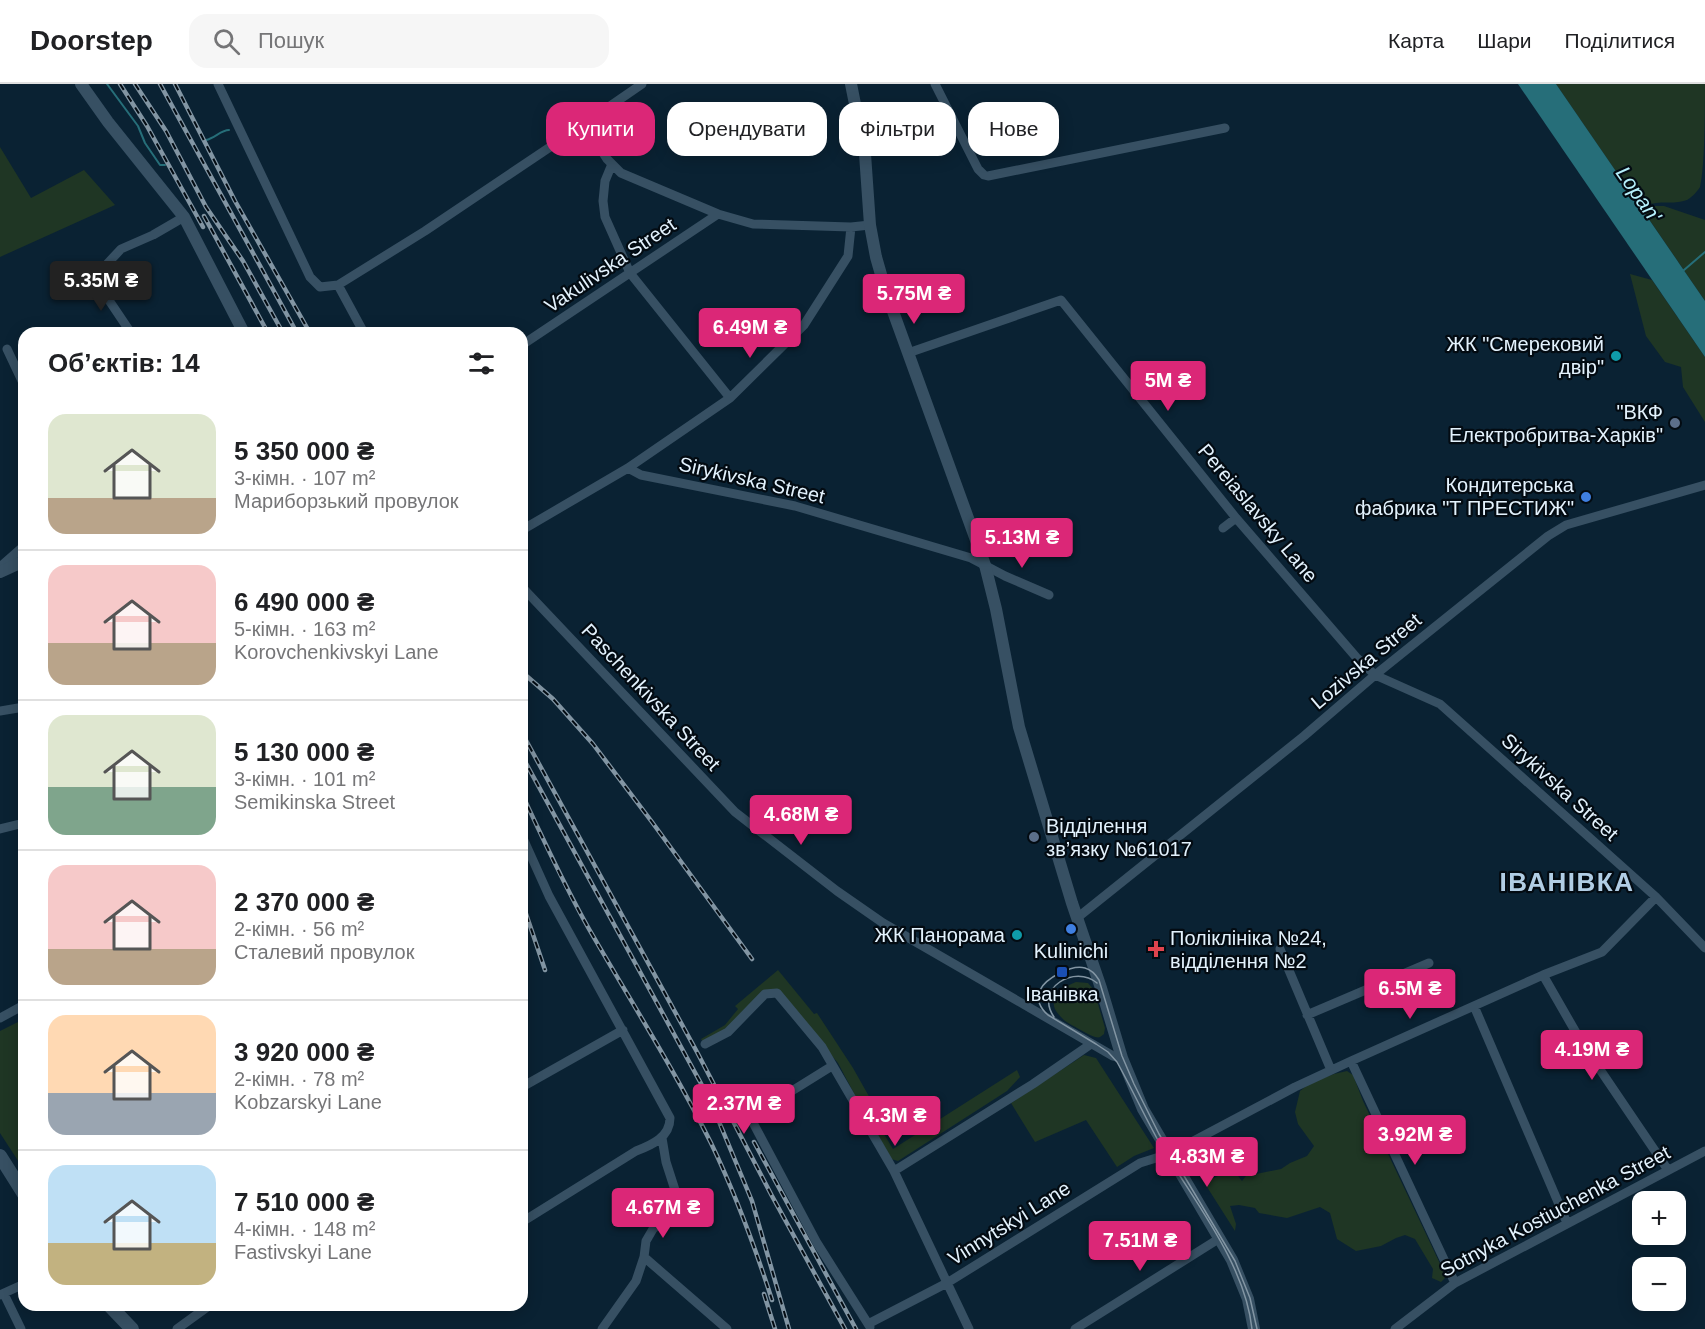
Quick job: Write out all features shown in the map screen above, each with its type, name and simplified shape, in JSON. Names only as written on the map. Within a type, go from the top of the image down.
[{"type":"main road","points":[[0,1156],[18,1184]]},
{"type":"main road","points":[[115,1311],[132,1329]]},
{"type":"street","points":[[81,84],[108,123],[184,217],[241,327]]},
{"type":"street","points":[[218,84],[310,277],[320,287],[338,285],[425,231],[546,150]]},
{"type":"street","points":[[616,102],[642,84]]},
{"type":"street","points":[[851,84],[865,154],[870,225],[876,257],[908,353],[985,565],[1019,727],[1122,1058],[1143,1109],[1232,1260],[1248,1299],[1254,1329]]},
{"type":"street","points":[[935,84],[978,169],[988,176],[1225,128]]},
{"type":"street","points":[[606,156],[621,173],[718,214],[753,224],[851,227],[870,225]]},
{"type":"street","points":[[612,164],[605,181],[603,201],[605,217],[630,273],[730,398]]},
{"type":"street","name":"Vakulivska Street","points":[[528,341],[718,214]]},
{"type":"street","points":[[127,327],[94,278],[121,249],[153,236],[184,217]]},
{"type":"street","points":[[528,526],[628,468],[730,398],[804,325],[848,256],[851,227]]},
{"type":"street","points":[[338,285],[361,327]]},
{"type":"street","name":"Pereiaslavsky Lane","points":[[908,353],[1061,300],[1236,518],[1356,657],[1376,675]]},
{"type":"street","points":[[7,349],[18,372]]},
{"type":"street","name":"Sirykivska Street","points":[[628,468],[641,475],[795,506],[972,558],[1049,595]]},
{"type":"street","name":"Lozivska Street","points":[[1077,918],[1548,537],[1566,525],[1705,485]]},
{"type":"street","points":[[1223,528],[1236,518]]},
{"type":"street","points":[[0,567],[18,551]]},
{"type":"street","points":[[0,572],[18,564]]},
{"type":"street","name":"Paschenkivska Street","points":[[528,593],[735,812],[882,923],[1091,1044],[1113,1056],[1122,1058]]},
{"type":"street","name":"Sirykivska Street","points":[[1376,675],[1440,704],[1656,897],[1705,948]]},
{"type":"street","points":[[0,711],[18,708]]},
{"type":"street","points":[[0,829],[18,824]]},
{"type":"street","points":[[528,849],[549,896],[670,1118],[670,1125],[662,1138],[636,1151],[528,1218]]},
{"type":"street","name":"Vinnytskyi Lane","points":[[869,1327],[947,1283],[1140,1163],[1169,1154],[1331,1070],[1543,975],[1602,952],[1656,897]]},
{"type":"street","points":[[1280,949],[1331,1070]]},
{"type":"street","points":[[1307,1015],[1429,963]]},
{"type":"street","points":[[1543,975],[1582,1043],[1668,1170]]},
{"type":"street","points":[[705,1044],[728,1032],[765,994],[777,993],[822,1047],[894,1171],[969,1329]]},
{"type":"street","points":[[1474,1006],[1567,1223]]},
{"type":"street","points":[[0,1018],[18,1008]]},
{"type":"street","points":[[528,1084],[623,1030]]},
{"type":"street","points":[[894,1171],[1033,1084],[1091,1044]]},
{"type":"street","points":[[1351,1061],[1455,1283]]},
{"type":"street","points":[[832,1066],[750,1117],[817,1243],[869,1327]]},
{"type":"street","points":[[602,1329],[636,1281],[644,1257],[646,1241],[653,1229],[671,1215],[676,1206],[676,1194],[666,1162],[662,1138]]},
{"type":"street","name":"Sotnyka Kostiuchenka Street","points":[[1395,1329],[1455,1283],[1705,1151]]},
{"type":"street","points":[[1075,1329],[1220,1238]]},
{"type":"street","points":[[644,1257],[727,1329]]},
{"type":"street","points":[[18,1287],[2,1295],[21,1329]]},
{"type":"street","points":[[177,1329],[202,1311]]},
{"type":"shaded area","points":[[1518,84],[1556,84],[1705,301],[1705,357]]},
{"type":"shaded area","points":[[1556,84],[1705,84],[1704,152],[1699,189],[1687,200],[1653,203],[1641,208]]},
{"type":"shaded area","points":[[0,147],[31,198],[84,170],[115,205],[0,257]]},
{"type":"shaded area","points":[[1651,206],[1664,206],[1705,220],[1705,301],[1644,212]]},
{"type":"shaded area","points":[[1630,274],[1652,280],[1705,357],[1705,422],[1683,387],[1681,367],[1665,362],[1646,336]]},
{"type":"shaded area","points":[[778,970],[814,1014],[817,1013],[875,1107],[873,1114],[866,1116],[838,1063],[777,991],[763,991],[726,1031],[703,1042],[701,1039],[725,1025],[738,1009],[735,1006]]},
{"type":"shaded area","points":[[1076,982],[1088,983],[1094,990],[1105,1028],[1104,1034],[1100,1037],[1093,1036],[1069,1023],[1056,1011],[1054,1000],[1056,996],[1060,991]]},
{"type":"shaded area","points":[[18,1022],[18,1161],[0,1133],[0,1031]]},
{"type":"shaded area","points":[[1084,1055],[1096,1058],[1154,1148],[1134,1156],[1117,1167],[1086,1120],[1035,1142],[1011,1103]]},
{"type":"shaded area","points":[[1017,1070],[1020,1077],[1007,1091],[898,1161],[891,1159],[871,1125],[875,1119],[893,1149]]},
{"type":"shaded area","points":[[1347,1071],[1353,1075],[1363,1101],[1443,1270],[1445,1278],[1441,1282],[1432,1278],[1433,1269],[1415,1239],[1405,1235],[1381,1246],[1356,1251],[1337,1239],[1330,1213],[1320,1207],[1287,1218],[1259,1213],[1255,1208],[1230,1206],[1236,1224],[1235,1231],[1207,1187],[1208,1181],[1220,1175],[1222,1165],[1231,1167],[1242,1181],[1246,1176],[1281,1169],[1307,1156],[1314,1146],[1298,1124],[1295,1112],[1300,1091],[1310,1083]]},
{"type":"waterway","points":[[107,84],[138,126],[145,143],[160,165],[165,165]]},
{"type":"waterway","points":[[206,140],[229,130]]},
{"type":"waterway","points":[[1684,270],[1705,252]]},
{"type":"tram line","points":[[1252,1329],[1247,1304],[1229,1256],[1160,1144],[1117,1062],[1108,1052],[1048,1015],[1041,1007],[1038,1000],[1040,990],[1043,985],[1060,973],[1080,967],[1090,970],[1099,980],[1122,1056],[1134,1084],[1159,1134],[1235,1261],[1250,1298],[1257,1329]]},
{"type":"tram line","points":[[1054,1017],[1049,1006],[1049,997],[1053,988],[1060,982],[1078,976],[1097,983]]},
{"type":"railway","points":[[120,84],[147,126],[203,227]]},
{"type":"railway","points":[[135,84],[166,131],[206,207],[243,261],[280,327]]},
{"type":"railway","points":[[160,84],[294,327]]},
{"type":"railway","points":[[175,84],[235,201],[307,327]]},
{"type":"railway","points":[[204,216],[265,327]]},
{"type":"railway","points":[[528,677],[553,699],[593,744],[752,959]]},
{"type":"railway","points":[[528,744],[697,1052],[845,1329]]},
{"type":"railway","points":[[528,767],[710,1100],[752,1201],[789,1329]]},
{"type":"railway","points":[[528,807],[580,912],[667,1061],[711,1143],[744,1220],[772,1300]]},
{"type":"railway","points":[[528,920],[545,970]]},
{"type":"railway","points":[[754,1142],[856,1329]]},
{"type":"railway","points":[[764,1294],[775,1329]]},
{"type":"place","name":"ЖК \"Смерековий двір\"","points":[[1616,356]]},
{"type":"place","name":"\"ВКФ Електробритва-Харків\"","points":[[1675,423]]},
{"type":"place","name":"Кондитерська фабрика \"Т ПРЕСТИЖ\"","points":[[1586,497]]},
{"type":"place","name":"Відділення зв’язку №61017","points":[[1034,837]]},
{"type":"place","name":"Kulinichi","points":[[1071,929]]},
{"type":"place","name":"ЖК Панорама","points":[[1017,935]]},
{"type":"place","name":"Поліклініка №24, відділення №2","points":[[1156,949]]},
{"type":"place","name":"Іванівка","points":[[1062,972]]},
{"type":"district","name":"ІВАНІВКА","points":[[1567,882]]},
{"type":"water label","name":"Lopan'","points":[[1639,194]]}]
